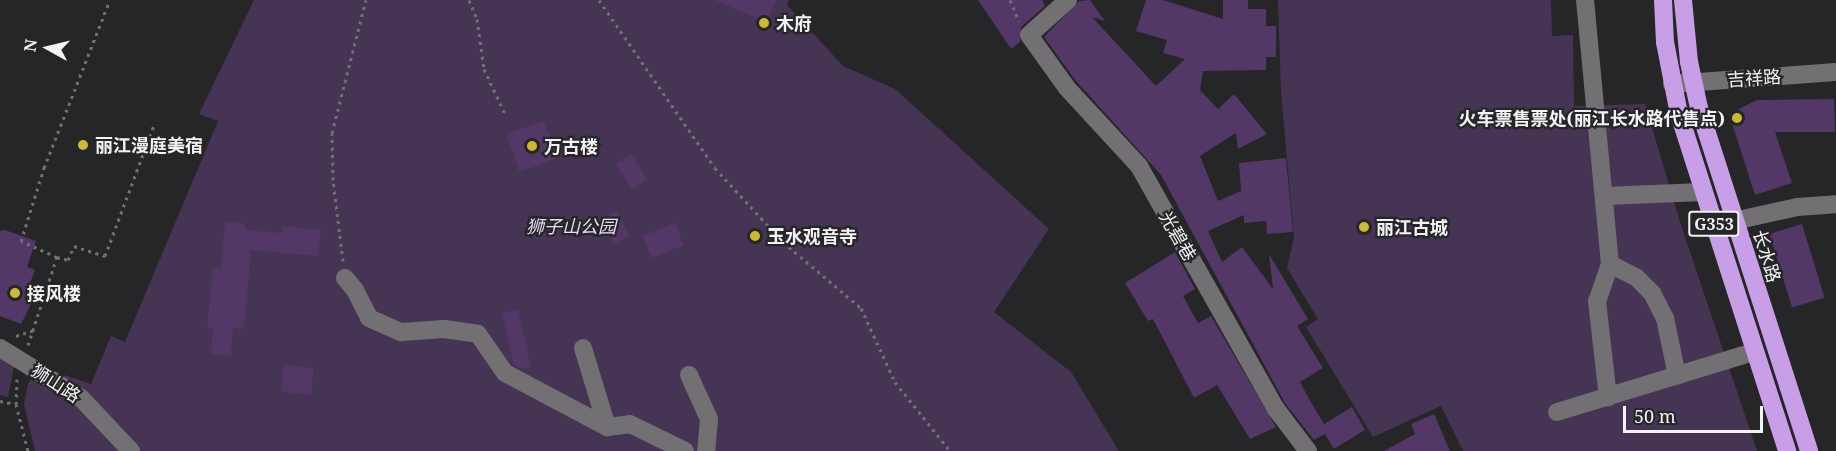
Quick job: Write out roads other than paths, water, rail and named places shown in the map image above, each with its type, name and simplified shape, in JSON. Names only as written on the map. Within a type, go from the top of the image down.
[{"type":"highway","name":"G353","points":[[1663,0],[1672,84],[1753,352],[1787,451]]},
{"type":"highway","name":"长水路","points":[[1683,0],[1692,83],[1809,451]]},
{"type":"street","name":"光碧巷","points":[[1068,0],[1029,35],[1067,88],[1139,166],[1276,409],[1308,451]]},
{"type":"street","points":[[1585,0],[1610,264],[1597,301],[1608,397]]},
{"type":"street","name":"吉祥路","points":[[1672,84],[1836,72]]},
{"type":"street","points":[[1604,196],[1704,192]]},
{"type":"street","points":[[1734,221],[1797,207],[1836,204]]},
{"type":"street","points":[[1610,264],[1636,277],[1652,293],[1665,318],[1677,376]]},
{"type":"street","points":[[345,278],[356,290],[369,318],[401,332],[444,329],[478,334],[505,374],[607,426],[630,424],[685,451]]},
{"type":"street","name":"狮山路","points":[[0,348],[81,398],[131,451]]},
{"type":"street","points":[[583,348],[607,426]]},
{"type":"street","points":[[1557,412],[1753,352]]},
{"type":"street","points":[[689,375],[709,419],[706,451]]},
{"type":"place","name":"木府","points":[[764,23]]},
{"type":"place","name":"火车票售票处(丽江长水路代售点)","points":[[1737,118]]},
{"type":"place","name":"丽江漫庭美宿","points":[[83,145]]},
{"type":"place","name":"万古楼","points":[[532,146]]},
{"type":"place","name":"丽江古城","points":[[1364,227]]},
{"type":"place","name":"玉水观音寺","points":[[755,236]]},
{"type":"place","name":"接风楼","points":[[15,293]]},
{"type":"park label","name":"狮子山公园","points":[[571,226]]}]
